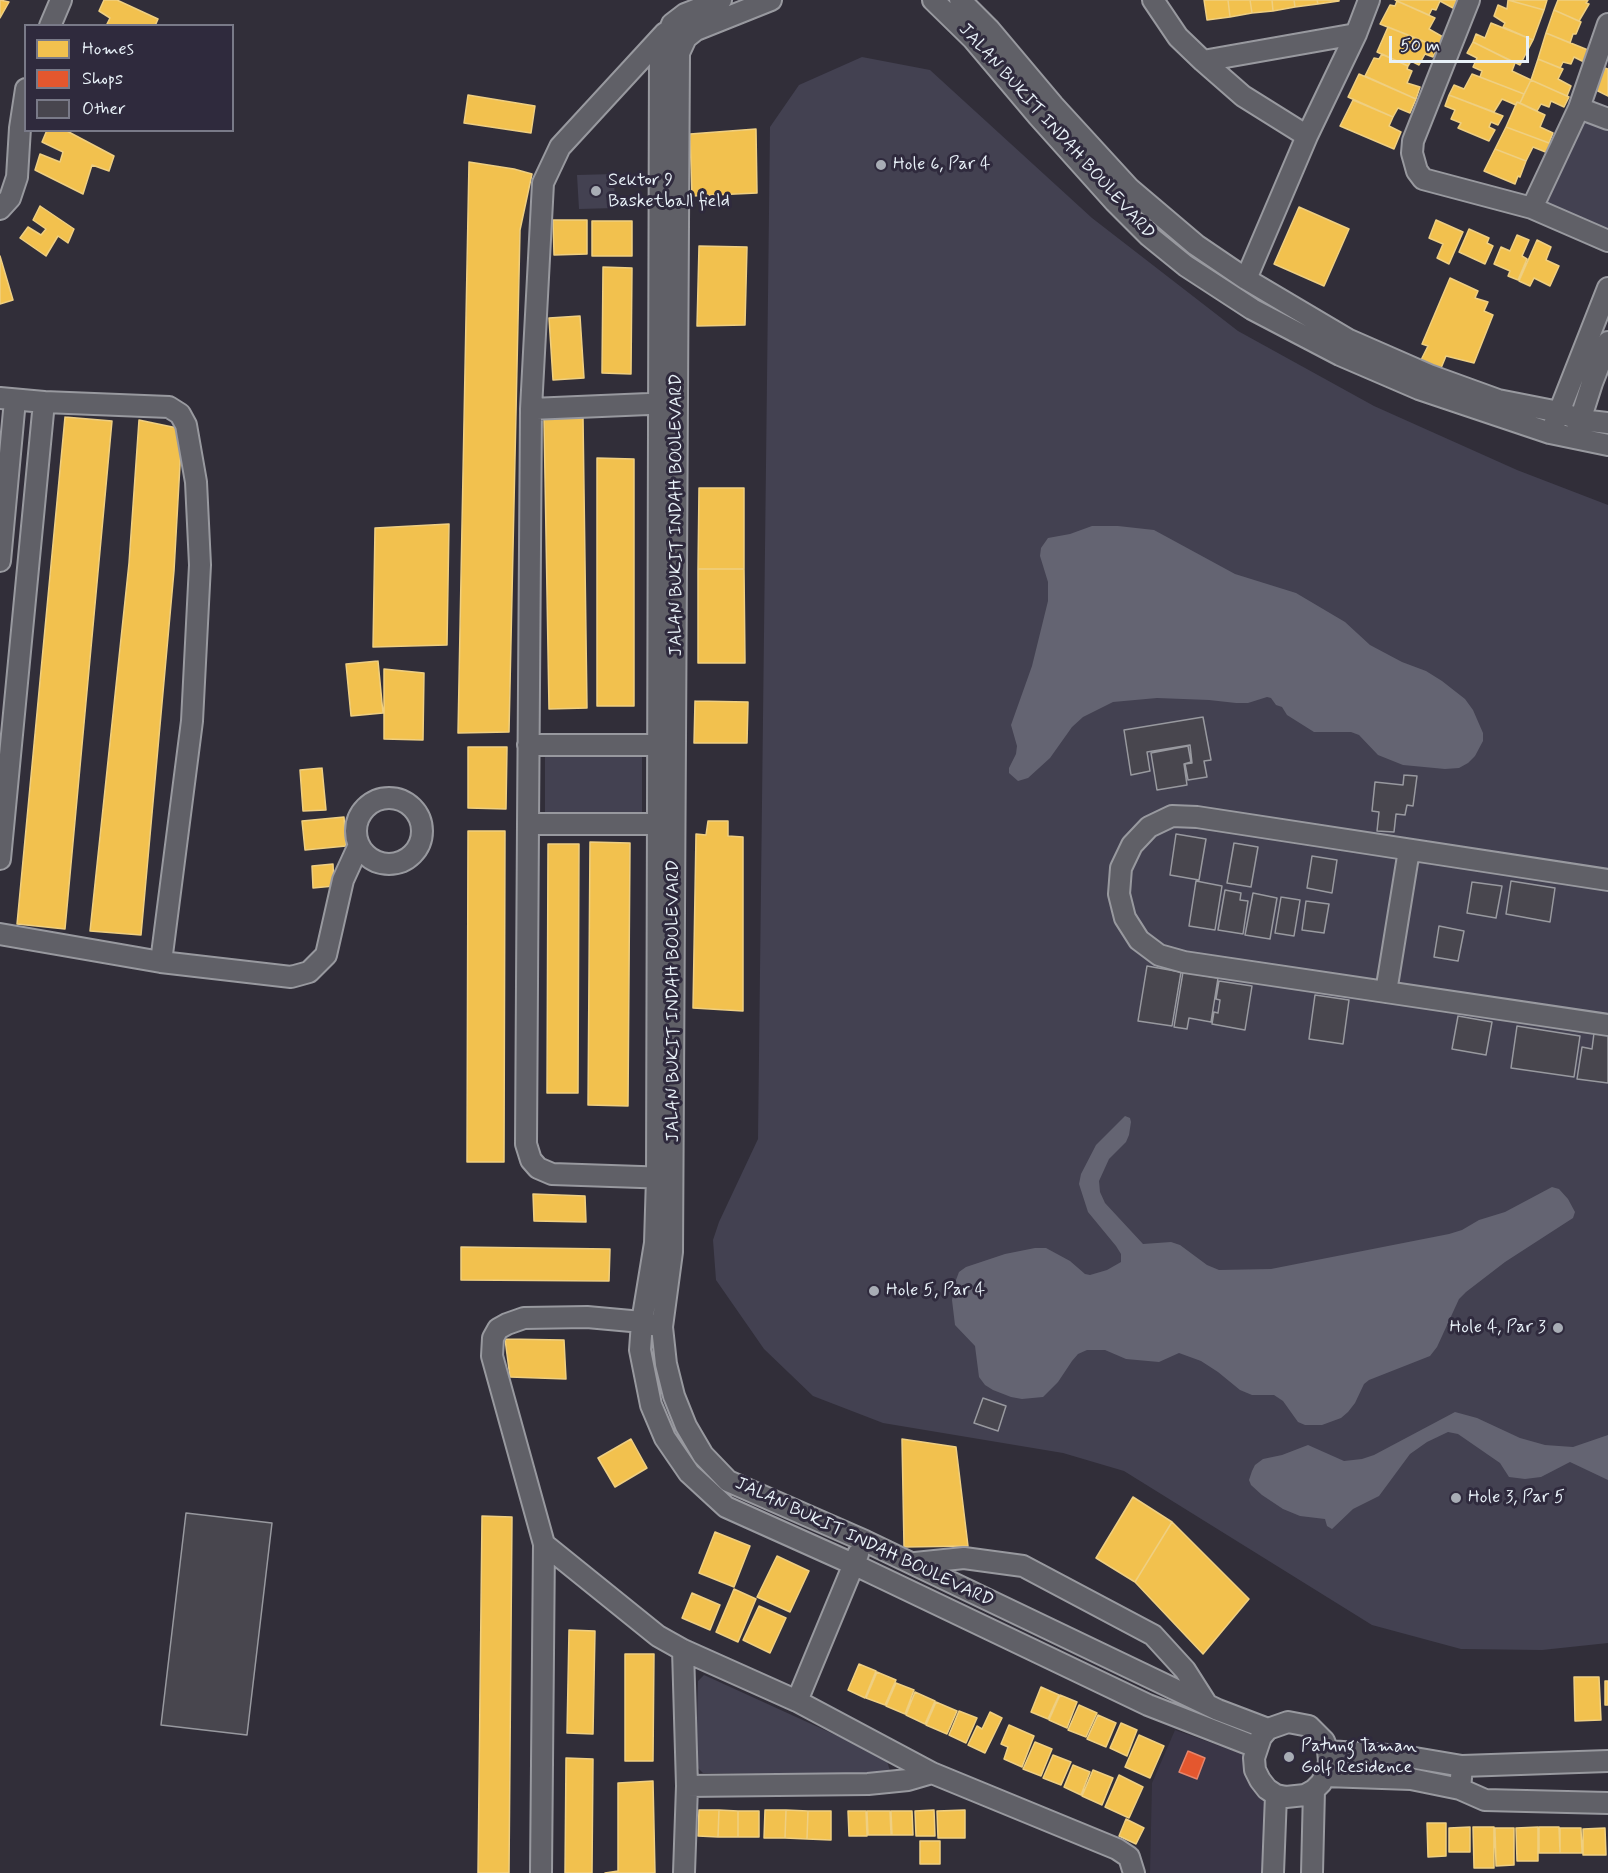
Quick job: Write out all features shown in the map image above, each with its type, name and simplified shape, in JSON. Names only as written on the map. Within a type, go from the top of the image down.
[{"type":"street","points":[[51,24],[61,0]]},
{"type":"street","points":[[665,1178],[552,1174],[538,1168],[531,1160],[526,1144],[531,410],[543,183],[560,147],[672,24],[686,14],[721,0]]},
{"type":"street","name":"JALAN BUKIT INDAH BOULEVARD","points":[[668,403],[680,53],[686,38],[696,30],[771,0]]},
{"type":"street","name":"JALAN BUKIT INDAH BOULEVARD","points":[[933,0],[973,39],[1115,202],[1149,236],[1186,266],[1252,309],[1340,355],[1419,389],[1550,432],[1578,429],[1608,445]]},
{"type":"street","points":[[960,0],[989,28],[1053,105],[1130,189],[1196,245],[1246,279],[1348,340],[1429,375],[1498,400],[1559,412],[1578,429]]},
{"type":"street","points":[[1153,0],[1178,37],[1203,61],[1243,96],[1307,136]]},
{"type":"street","points":[[1246,279],[1307,136],[1356,34],[1369,0]]},
{"type":"street","points":[[1469,0],[1413,141],[1412,153],[1417,171],[1423,179],[1532,208],[1608,241]]},
{"type":"street","points":[[672,24],[660,53],[668,403],[665,1178],[642,1322],[640,1350],[651,1405],[665,1438],[689,1473],[726,1507],[853,1564],[1148,1705],[1256,1747]]},
{"type":"street","points":[[1532,208],[1579,108],[1608,24]]},
{"type":"street","points":[[1203,61],[1356,34]]},
{"type":"street","points":[[0,209],[10,198],[17,177],[24,102]]},
{"type":"street","points":[[1579,108],[1608,119]]},
{"type":"street","points":[[1550,432],[1608,288]]},
{"type":"street","points":[[1578,429],[1592,382],[1608,342]]},
{"type":"street","points":[[0,561],[8,399],[169,407],[180,414],[186,425],[196,482],[200,565],[192,721],[161,962]]},
{"type":"street","points":[[0,859],[44,402]]},
{"type":"street","points":[[531,410],[668,403]]},
{"type":"street","points":[[1578,429],[1608,423]]},
{"type":"street","points":[[528,745],[667,745]]},
{"type":"street","points":[[1608,880],[1197,817],[1172,816],[1149,827],[1132,845],[1121,868],[1119,894],[1125,918],[1139,940],[1160,955],[1184,962],[1608,1025]]},
{"type":"street","points":[[528,825],[667,824]]},
{"type":"street","points":[[0,934],[161,962],[291,977],[309,972],[326,955],[343,880],[359,845]]},
{"type":"street","points":[[1386,992],[1409,850]]},
{"type":"street","name":"JALAN BUKIT INDAH BOULEVARD","points":[[665,1178],[672,1252],[662,1327],[666,1364],[686,1426],[703,1455],[728,1481],[866,1541],[1207,1705],[1268,1730]]},
{"type":"street","points":[[541,1873],[544,1544],[492,1356],[493,1338],[498,1329],[524,1318],[587,1317],[642,1322],[662,1327]]},
{"type":"street","points":[[797,1701],[853,1564],[866,1541]]},
{"type":"street","points":[[544,1544],[658,1636],[683,1650],[797,1701],[932,1773],[1117,1849],[1129,1857],[1134,1873]]},
{"type":"street","points":[[913,1563],[964,1558],[1023,1566],[1153,1635],[1185,1670],[1207,1705]]},
{"type":"street","points":[[683,1650],[687,1786],[684,1873]]},
{"type":"street","points":[[1312,1873],[1319,1783],[1329,1761],[1328,1751],[1324,1741],[1309,1726],[1288,1722],[1277,1724],[1261,1737],[1254,1758],[1255,1770],[1267,1789],[1276,1795],[1295,1797],[1319,1783],[1411,1779],[1460,1789],[1485,1800],[1497,1802],[1608,1803]]},
{"type":"street","points":[[1328,1751],[1403,1756],[1462,1766],[1608,1761]]},
{"type":"street","points":[[1460,1789],[1462,1766]]},
{"type":"street","points":[[687,1786],[868,1784],[908,1780],[932,1773]]},
{"type":"street","points":[[1273,1873],[1276,1795]]},
{"type":"shaded area","points":[[862,57],[930,70],[1092,218],[1238,331],[1374,406],[1517,470],[1608,505],[1608,1643],[1542,1650],[1461,1649],[1372,1625],[1124,1471],[1063,1453],[883,1423],[813,1396],[764,1349],[716,1280],[713,1240],[719,1222],[758,1139],[770,127],[799,85]]},
{"type":"shaded area","points":[[1580,105],[1608,117],[1608,240],[1534,208]]},
{"type":"shaded area","name":"Sektor 9 Basketball field","points":[[614,174],[615,208],[579,209],[577,175]]},
{"type":"shaded area","points":[[545,755],[642,755],[642,814],[545,814]]},
{"type":"shaded area","points":[[704,1675],[886,1758],[891,1774],[703,1773],[696,1766],[698,1681]]},
{"type":"shaded area","points":[[1175,1730],[1254,1758],[1267,1789],[1276,1873],[1150,1873],[1152,1783]]},
{"type":"water","points":[[1092,526],[1154,530],[1235,574],[1296,593],[1345,622],[1370,645],[1402,662],[1426,671],[1465,699],[1473,710],[1483,733],[1483,741],[1475,756],[1459,768],[1403,765],[1378,755],[1359,735],[1351,732],[1314,732],[1287,715],[1282,707],[1276,705],[1271,698],[1236,703],[1157,698],[1113,702],[1083,717],[1072,727],[1050,758],[1028,778],[1018,781],[1009,773],[1017,746],[1011,725],[1032,666],[1048,601],[1048,582],[1040,556],[1041,548],[1048,538],[1070,534]]},
{"type":"water","points":[[1125,1116],[1130,1118],[1131,1122],[1129,1135],[1126,1142],[1109,1159],[1099,1181],[1100,1192],[1105,1203],[1143,1244],[1171,1242],[1180,1245],[1207,1265],[1219,1270],[1271,1269],[1449,1234],[1462,1230],[1479,1220],[1505,1212],[1552,1187],[1559,1189],[1575,1212],[1573,1218],[1505,1262],[1466,1292],[1459,1299],[1437,1347],[1430,1356],[1369,1380],[1364,1384],[1348,1412],[1341,1418],[1322,1425],[1305,1425],[1298,1422],[1283,1401],[1274,1395],[1252,1395],[1240,1390],[1201,1361],[1179,1353],[1159,1362],[1126,1359],[1105,1350],[1087,1350],[1078,1354],[1058,1382],[1043,1397],[1022,1399],[993,1390],[979,1377],[975,1346],[955,1325],[952,1300],[959,1272],[966,1267],[1005,1254],[1035,1248],[1046,1248],[1090,1275],[1107,1270],[1121,1262],[1121,1254],[1116,1246],[1088,1212],[1079,1184],[1081,1174],[1096,1145]]},
{"type":"water","points":[[1455,1412],[1477,1418],[1520,1438],[1545,1445],[1573,1447],[1608,1435],[1608,1480],[1570,1462],[1541,1477],[1525,1479],[1509,1477],[1500,1463],[1458,1434],[1448,1432],[1427,1442],[1410,1454],[1379,1496],[1353,1509],[1332,1529],[1327,1526],[1325,1519],[1300,1516],[1283,1509],[1262,1495],[1249,1480],[1255,1465],[1263,1459],[1282,1455],[1308,1445],[1344,1461],[1362,1459],[1374,1455]]},
{"type":"building: Homes","points":[[0,0],[9,2],[0,18]]},
{"type":"building: Homes","points":[[104,0],[117,0],[158,19],[156,24],[107,24],[110,18],[99,11]]},
{"type":"building: Homes","points":[[1204,0],[1228,0],[1230,17],[1207,20]]},
{"type":"building: Homes","points":[[1228,0],[1250,0],[1252,13],[1230,17]]},
{"type":"building: Homes","points":[[1250,0],[1272,0],[1273,11],[1252,13]]},
{"type":"building: Homes","points":[[1272,0],[1294,0],[1295,7],[1273,11]]},
{"type":"building: Homes","points":[[1294,0],[1317,0],[1318,4],[1295,7]]},
{"type":"building: Homes","points":[[1317,0],[1339,0],[1339,1],[1318,4]]},
{"type":"building: Homes","points":[[1395,0],[1457,0],[1453,8],[1440,1],[1436,10],[1432,9],[1429,15]]},
{"type":"building: Homes","points":[[1508,0],[1544,10],[1533,40],[1503,27],[1505,23],[1494,16],[1498,5],[1507,9]]},
{"type":"building: Homes","points":[[1508,0],[1547,0],[1544,10]]},
{"type":"building: Homes","points":[[1558,0],[1588,0],[1586,3],[1589,4],[1579,21],[1554,10]]},
{"type":"building: Homes","points":[[1397,1],[1435,18],[1429,29],[1443,37],[1438,47],[1380,24],[1390,5],[1395,6]]},
{"type":"building: Homes","points":[[1554,10],[1581,22],[1570,43],[1546,33]]},
{"type":"building: Homes","points":[[1491,23],[1533,40],[1520,65],[1473,42],[1476,34],[1485,38]]},
{"type":"building: Homes","points":[[1388,27],[1438,47],[1433,57],[1425,54],[1419,65],[1411,61],[1408,66],[1377,52]]},
{"type":"building: Homes","points":[[1546,33],[1588,50],[1584,62],[1574,57],[1571,64],[1563,62],[1560,68],[1538,59]]},
{"type":"building: Homes","points":[[1473,42],[1515,63],[1512,71],[1531,80],[1524,94],[1480,77],[1482,71],[1473,67],[1477,58],[1467,53]]},
{"type":"building: Homes","points":[[1382,54],[1408,66],[1407,69],[1412,71],[1407,83],[1420,87],[1416,99],[1365,76],[1374,58],[1379,59]]},
{"type":"building: Homes","points":[[1538,59],[1563,69],[1558,79],[1571,86],[1567,96],[1531,80]]},
{"type":"building: Homes","points":[[1605,68],[1608,69],[1608,96],[1596,90]]},
{"type":"building: Homes","points":[[1359,74],[1416,99],[1410,113],[1398,108],[1393,117],[1348,97]]},
{"type":"building: Homes","points":[[1472,74],[1524,94],[1520,103],[1517,102],[1516,105],[1502,99],[1494,112],[1449,95],[1454,85],[1464,89]]},
{"type":"building: Homes","points":[[1531,80],[1569,97],[1564,107],[1551,101],[1549,107],[1541,104],[1537,111],[1520,103]]},
{"type":"building: Homes","points":[[468,95],[535,106],[531,133],[464,123]]},
{"type":"building: Homes","points":[[1449,95],[1503,116],[1498,125],[1491,122],[1489,127],[1495,130],[1489,141],[1458,128],[1461,123],[1451,119],[1455,110],[1445,106]]},
{"type":"building: Homes","points":[[1353,100],[1393,117],[1389,126],[1401,132],[1394,149],[1340,126]]},
{"type":"building: Homes","points":[[1517,102],[1545,115],[1540,127],[1553,133],[1549,143],[1506,127]]},
{"type":"building: Homes","points":[[1506,127],[1553,145],[1548,153],[1533,147],[1526,161],[1495,149]]},
{"type":"building: Homes","points":[[756,129],[757,193],[692,196],[690,134]]},
{"type":"building: Homes","points":[[46,132],[69,132],[114,156],[109,171],[92,165],[83,194],[35,170],[40,154],[60,162],[63,152],[42,142]]},
{"type":"building: Homes","points":[[1495,149],[1526,161],[1515,184],[1484,171]]},
{"type":"building: Homes","points":[[469,162],[532,174],[520,230],[509,732],[458,733]]},
{"type":"building: Homes","points":[[40,206],[74,229],[68,243],[58,236],[46,256],[20,238],[28,227],[41,235],[46,229],[33,220]]},
{"type":"building: Homes","points":[[1299,207],[1349,229],[1324,286],[1274,264]]},
{"type":"building: Homes","points":[[553,220],[587,220],[587,254],[554,255]]},
{"type":"building: Homes","points":[[1436,220],[1463,232],[1449,264],[1437,258],[1443,244],[1429,238]]},
{"type":"building: Homes","points":[[592,221],[632,221],[632,256],[592,256]]},
{"type":"building: Homes","points":[[1469,229],[1489,238],[1487,243],[1493,246],[1485,264],[1459,252]]},
{"type":"building: Homes","points":[[1517,235],[1529,240],[1522,256],[1527,259],[1518,280],[1508,276],[1510,271],[1494,264],[1501,247],[1510,251]]},
{"type":"building: Homes","points":[[1537,240],[1551,247],[1546,260],[1559,266],[1550,286],[1534,278],[1530,286],[1519,281]]},
{"type":"building: Homes","points":[[699,246],[747,247],[745,325],[697,326]]},
{"type":"building: Homes","points":[[0,256],[13,300],[0,304]]},
{"type":"building: Homes","points":[[603,267],[632,268],[631,374],[602,373]]},
{"type":"building: Homes","points":[[1450,278],[1478,291],[1475,298],[1488,302],[1484,311],[1493,315],[1474,363],[1446,356],[1439,373],[1419,364],[1428,346],[1422,344]]},
{"type":"building: Homes","points":[[580,316],[584,378],[553,380],[549,318]]},
{"type":"building: Homes","points":[[65,417],[112,421],[65,929],[17,924]]},
{"type":"building: Homes","points":[[583,417],[587,708],[549,709],[544,419]]},
{"type":"building: Homes","points":[[139,420],[182,429],[174,571],[141,935],[90,931],[129,563]]},
{"type":"building: Homes","points":[[597,458],[634,459],[634,706],[597,706]]},
{"type":"building: Homes","points":[[699,488],[744,488],[744,569],[698,569]]},
{"type":"building: Homes","points":[[449,524],[447,645],[373,647],[375,528]]},
{"type":"building: Homes","points":[[698,569],[744,569],[745,663],[698,663]]},
{"type":"building: Homes","points":[[378,661],[383,713],[351,716],[346,664]]},
{"type":"building: Homes","points":[[384,669],[424,673],[423,740],[384,739]]},
{"type":"building: Homes","points":[[695,701],[748,702],[747,743],[694,743]]},
{"type":"building: Homes","points":[[468,747],[507,747],[506,809],[468,808]]},
{"type":"building: Homes","points":[[322,768],[326,810],[303,811],[300,770]]},
{"type":"building: Homes","points":[[344,817],[346,846],[305,850],[302,821]]},
{"type":"building: Homes","points":[[708,821],[728,821],[728,836],[743,837],[743,1011],[693,1008],[696,834],[706,835]]},
{"type":"building: Homes","points":[[468,831],[505,831],[504,1162],[467,1162]]},
{"type":"building: Homes","points":[[590,842],[630,843],[628,1106],[588,1105]]},
{"type":"building: Homes","points":[[548,844],[579,844],[578,1093],[547,1093]]},
{"type":"building: Homes","points":[[333,864],[334,886],[313,888],[312,866]]},
{"type":"building: Homes","points":[[533,1194],[585,1196],[586,1222],[534,1221]]},
{"type":"building: Homes","points":[[461,1247],[610,1249],[609,1281],[461,1280]]},
{"type":"building: Homes","points":[[505,1339],[564,1340],[566,1379],[510,1377]]},
{"type":"building: Homes","points":[[631,1439],[647,1468],[615,1487],[598,1458]]},
{"type":"building: Homes","points":[[902,1439],[956,1447],[968,1546],[904,1547]]},
{"type":"building: Homes","points":[[1133,1497],[1172,1522],[1135,1582],[1096,1558]]},
{"type":"building: Homes","points":[[482,1516],[512,1517],[509,1873],[478,1873]]},
{"type":"building: Homes","points":[[1172,1522],[1249,1599],[1203,1654],[1135,1582]]},
{"type":"building: Homes","points":[[715,1532],[750,1546],[734,1587],[699,1573]]},
{"type":"building: Homes","points":[[777,1556],[809,1571],[790,1612],[757,1597]]},
{"type":"building: Homes","points":[[734,1589],[756,1599],[738,1642],[716,1632]]},
{"type":"building: Homes","points":[[692,1593],[720,1605],[710,1630],[682,1618]]},
{"type":"building: Homes","points":[[759,1606],[786,1618],[770,1653],[743,1640]]},
{"type":"building: Homes","points":[[569,1630],[595,1631],[593,1734],[567,1733]]},
{"type":"building: Homes","points":[[625,1654],[654,1654],[653,1761],[625,1761]]},
{"type":"building: Homes","points":[[859,1664],[876,1671],[865,1698],[848,1690]]},
{"type":"building: Homes","points":[[877,1672],[896,1680],[885,1705],[866,1698]]},
{"type":"building: Homes","points":[[1574,1677],[1599,1677],[1601,1720],[1575,1721]]},
{"type":"building: Homes","points":[[1605,1681],[1608,1681],[1608,1705],[1605,1705]]},
{"type":"building: Homes","points":[[896,1683],[914,1690],[905,1714],[886,1706]]},
{"type":"building: Homes","points":[[1041,1687],[1059,1695],[1048,1719],[1031,1712]]},
{"type":"building: Homes","points":[[915,1692],[935,1701],[925,1724],[906,1715]]},
{"type":"building: Homes","points":[[1060,1695],[1077,1702],[1067,1728],[1049,1720]]},
{"type":"building: Homes","points":[[936,1702],[957,1711],[947,1734],[926,1725]]},
{"type":"building: Homes","points":[[1079,1705],[1097,1713],[1086,1737],[1068,1730]]},
{"type":"building: Homes","points":[[959,1711],[977,1718],[966,1743],[949,1735]]},
{"type":"building: Homes","points":[[990,1712],[1002,1718],[985,1753],[968,1745],[977,1726],[982,1729]]},
{"type":"building: Homes","points":[[1098,1715],[1116,1723],[1106,1747],[1087,1739]]},
{"type":"building: Homes","points":[[1121,1723],[1137,1730],[1127,1756],[1110,1748]]},
{"type":"building: Homes","points":[[1009,1725],[1034,1736],[1022,1767],[1004,1759],[1008,1747],[1001,1744]]},
{"type":"building: Homes","points":[[1139,1735],[1164,1746],[1150,1778],[1125,1767]]},
{"type":"building: Homes","points":[[1035,1742],[1052,1749],[1041,1776],[1023,1769]]},
{"type":"building: Homes","points":[[1053,1755],[1071,1762],[1061,1785],[1043,1778]]},
{"type":"building: Homes","points":[[566,1758],[593,1759],[592,1873],[565,1873]]},
{"type":"building: Homes","points":[[1073,1765],[1090,1772],[1081,1795],[1064,1787]]},
{"type":"building: Homes","points":[[1093,1770],[1113,1778],[1102,1805],[1082,1796]]},
{"type":"building: Homes","points":[[1119,1775],[1143,1787],[1129,1818],[1105,1807]]},
{"type":"building: Homes","points":[[653,1781],[655,1873],[605,1873],[618,1871],[618,1783]]},
{"type":"building: Homes","points":[[699,1810],[719,1810],[718,1837],[698,1836]]},
{"type":"building: Homes","points":[[719,1810],[738,1811],[738,1837],[718,1837]]},
{"type":"building: Homes","points":[[765,1810],[786,1810],[785,1838],[764,1838]]},
{"type":"building: Homes","points":[[786,1810],[808,1811],[807,1839],[785,1838]]},
{"type":"building: Homes","points":[[934,1810],[935,1836],[916,1836],[915,1811]]},
{"type":"building: Homes","points":[[965,1810],[965,1838],[938,1838],[937,1811]]},
{"type":"building: Homes","points":[[738,1811],[759,1811],[759,1837],[738,1837]]},
{"type":"building: Homes","points":[[808,1811],[831,1811],[831,1840],[807,1839]]},
{"type":"building: Homes","points":[[848,1811],[866,1811],[867,1836],[849,1836]]},
{"type":"building: Homes","points":[[867,1811],[890,1811],[891,1835],[868,1835]]},
{"type":"building: Homes","points":[[891,1811],[912,1811],[913,1835],[892,1835]]},
{"type":"building: Homes","points":[[1126,1819],[1144,1828],[1136,1844],[1119,1836]]},
{"type":"building: Homes","points":[[1427,1823],[1446,1823],[1446,1856],[1428,1857]]},
{"type":"building: Homes","points":[[1470,1827],[1470,1852],[1449,1852],[1449,1828]]},
{"type":"building: Homes","points":[[1473,1827],[1494,1827],[1494,1868],[1474,1868]]},
{"type":"building: Homes","points":[[1538,1827],[1538,1861],[1517,1861],[1516,1828]]},
{"type":"building: Homes","points":[[1539,1827],[1559,1827],[1560,1853],[1539,1853]]},
{"type":"building: Homes","points":[[1495,1828],[1514,1828],[1514,1865],[1496,1866]]},
{"type":"building: Homes","points":[[1560,1828],[1581,1828],[1582,1853],[1560,1853]]},
{"type":"building: Homes","points":[[1605,1828],[1606,1855],[1583,1855],[1583,1829]]},
{"type":"building: Homes","points":[[920,1841],[940,1841],[940,1864],[920,1864]]},
{"type":"building: Shops","points":[[1188,1751],[1205,1758],[1197,1779],[1179,1772]]},
{"type":"building: Other","points":[[1203,717],[1211,760],[1204,761],[1207,777],[1188,780],[1185,764],[1192,763],[1190,745],[1147,752],[1150,771],[1131,775],[1124,730]]},
{"type":"building: Other","points":[[1188,746],[1191,762],[1184,764],[1187,785],[1157,790],[1151,753]]},
{"type":"building: Other","points":[[1404,775],[1417,776],[1413,806],[1407,805],[1405,815],[1396,814],[1394,832],[1377,831],[1379,812],[1372,811],[1375,782],[1403,785]]},
{"type":"building: Other","points":[[1176,834],[1206,839],[1199,880],[1170,875]]},
{"type":"building: Other","points":[[1234,843],[1258,847],[1251,887],[1227,883]]},
{"type":"building: Other","points":[[1312,856],[1337,860],[1332,893],[1307,888]]},
{"type":"building: Other","points":[[1196,881],[1222,886],[1215,930],[1189,926]]},
{"type":"building: Other","points":[[1511,881],[1555,888],[1550,922],[1506,914]]},
{"type":"building: Other","points":[[1472,882],[1502,886],[1496,918],[1467,913]]},
{"type":"building: Other","points":[[1225,890],[1241,893],[1240,900],[1248,901],[1243,934],[1218,930]]},
{"type":"building: Other","points":[[1253,893],[1277,898],[1270,939],[1245,935]]},
{"type":"building: Other","points":[[1281,897],[1300,900],[1294,936],[1275,933]]},
{"type":"building: Other","points":[[1306,901],[1329,904],[1324,933],[1302,930]]},
{"type":"building: Other","points":[[1439,926],[1464,931],[1458,961],[1434,957]]},
{"type":"building: Other","points":[[1147,966],[1181,972],[1172,1026],[1138,1021]]},
{"type":"building: Other","points":[[1183,972],[1218,978],[1211,1022],[1189,1018],[1187,1029],[1174,1027]]},
{"type":"building: Other","points":[[1219,981],[1252,986],[1245,1030],[1212,1024],[1214,1012],[1218,1013],[1220,1000],[1216,999]]},
{"type":"building: Other","points":[[1315,995],[1349,1000],[1343,1044],[1309,1039]]},
{"type":"building: Other","points":[[1458,1016],[1492,1022],[1486,1055],[1452,1049]]},
{"type":"building: Other","points":[[1517,1026],[1580,1036],[1574,1077],[1511,1068]]},
{"type":"building: Other","points":[[1594,1033],[1608,1035],[1608,1083],[1577,1079],[1582,1047],[1592,1049]]},
{"type":"building: Other","points":[[983,1398],[1006,1406],[998,1431],[974,1423]]},
{"type":"building: Other","points":[[186,1513],[272,1523],[247,1735],[161,1725]]},
{"type":"place","name":"Hole 6, Par 4","points":[[881,165]]},
{"type":"place","name":"Sektor 9 Basketball field","points":[[596,191]]},
{"type":"place","name":"Hole 5, Par 4","points":[[874,1291]]},
{"type":"place","name":"Hole 4, Par 3","points":[[1558,1328]]},
{"type":"place","name":"Hole 3, Par 5","points":[[1456,1498]]},
{"type":"place","name":"Patung Taman Golf Residence","points":[[1289,1757]]}]
